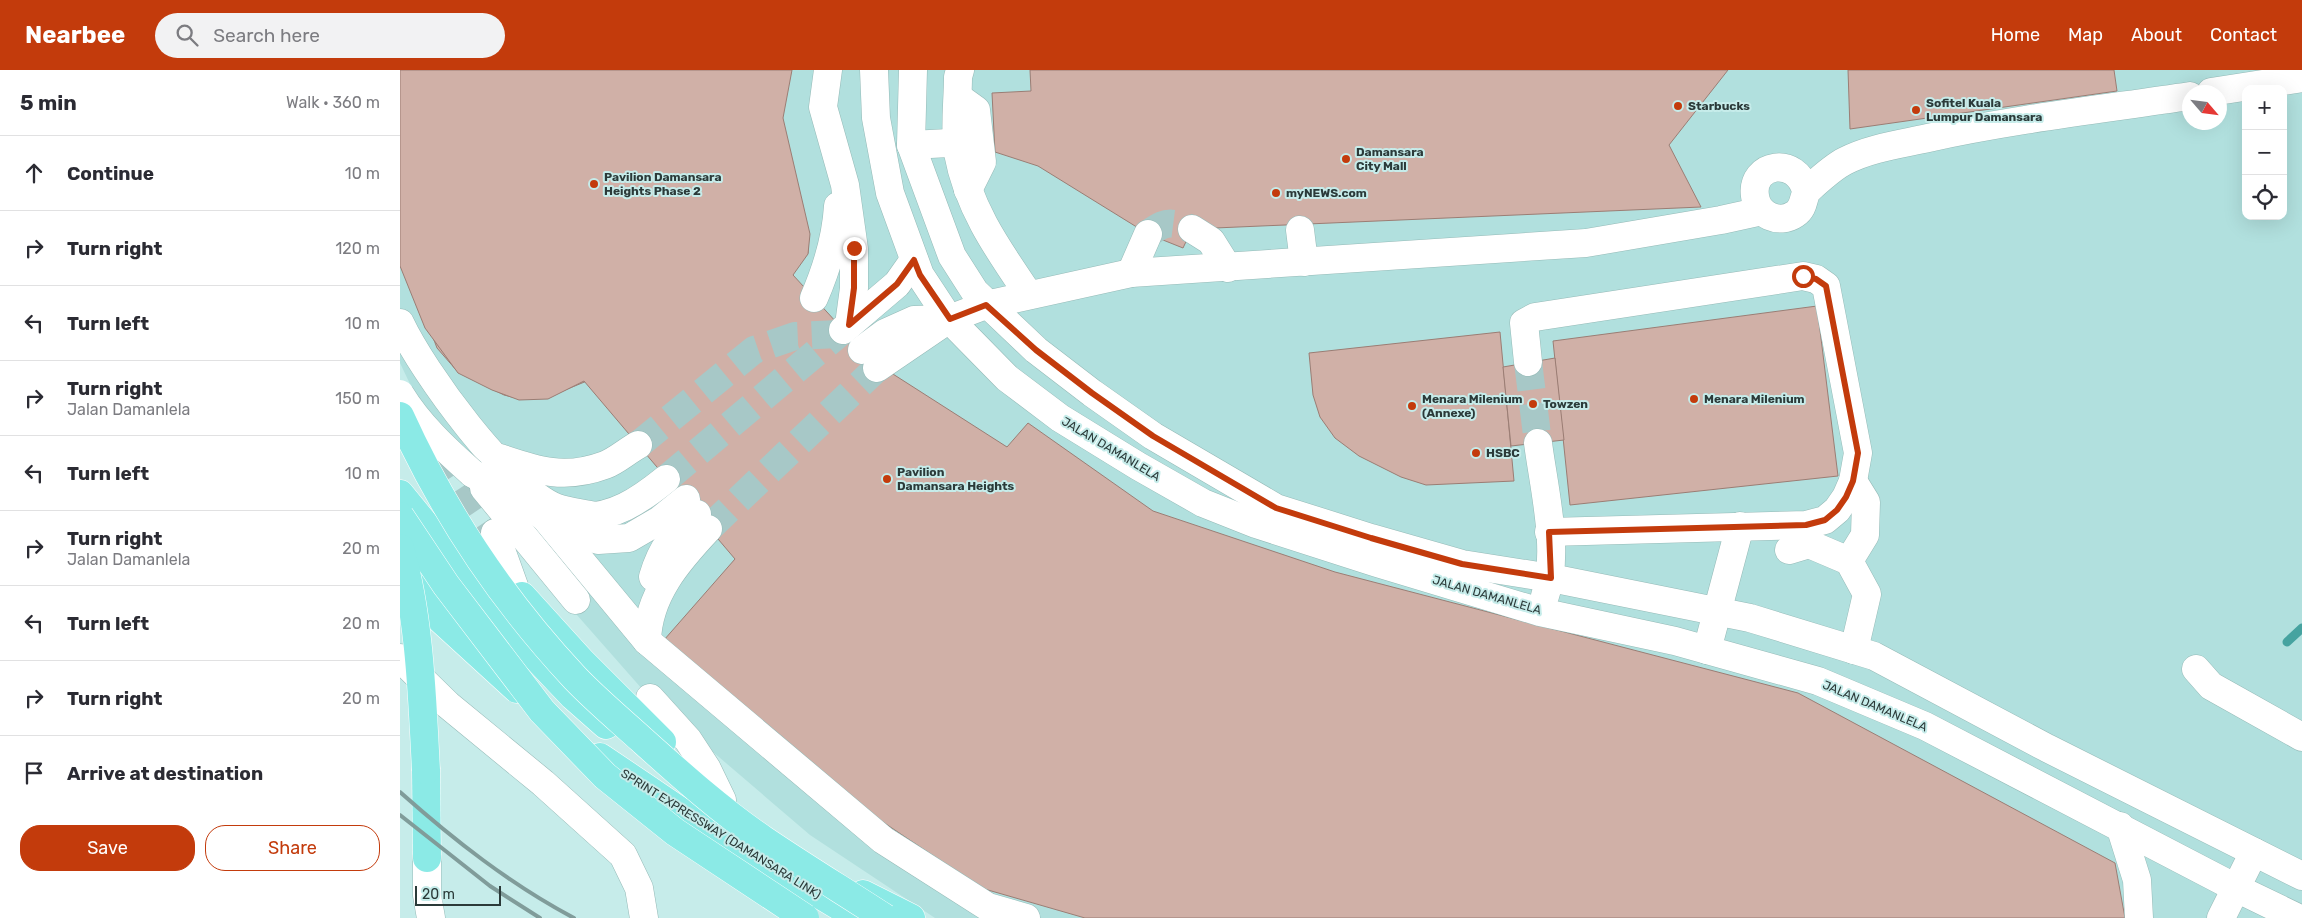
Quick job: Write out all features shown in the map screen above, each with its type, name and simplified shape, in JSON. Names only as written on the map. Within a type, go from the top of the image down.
[{"type":"highway","points":[[400,416],[417,454],[449,512],[482,563],[511,603],[576,679],[693,786],[763,840],[885,918]]},
{"type":"highway","points":[[400,436],[514,586],[580,661],[722,800]]},
{"type":"highway","points":[[400,494],[519,639],[573,696],[634,746],[722,800],[861,893],[911,918]]},
{"type":"highway","name":"SPRINT EXPRESSWAY (DAMANSARA LINK)","points":[[400,516],[446,585],[542,711],[605,776],[675,832],[805,918]]},
{"type":"highway","points":[[400,548],[412,602],[418,644],[426,770],[427,858]]},
{"type":"highway","name":"SPRINT EXPRESSWAY (DAMANSARA LINK)","points":[[400,568],[436,615],[494,669],[613,767],[680,811],[858,918]]},
{"type":"street","points":[[828,70],[823,107],[841,168],[854,248],[854,288],[846,327],[897,284],[914,260]]},
{"type":"street","name":"JALAN DAMANLELA","points":[[874,70],[876,118],[890,193],[920,275],[950,319],[1007,378],[1060,418],[1203,503],[1256,524],[1540,612],[1707,650],[1818,681],[1926,726],[2236,888],[2298,918]]},
{"type":"street","name":"JALAN DAMANLELA","points":[[913,70],[911,145],[952,256],[986,305],[1036,350],[1153,436],[1276,508],[1462,564],[1551,578],[1750,618],[1874,656],[2038,743],[2302,876]]},
{"type":"street","points":[[2227,89],[2302,78]]},
{"type":"street","points":[[959,83],[958,152],[968,190],[988,233],[1029,295]]},
{"type":"street","points":[[1806,190],[1844,162],[1877,149],[1959,131],[2182,97]]},
{"type":"street","points":[[911,145],[949,143]]},
{"type":"street","points":[[1786,167],[1793,170],[1804,182],[1806,190],[1802,208],[1787,218],[1778,219],[1762,211],[1754,195],[1755,186],[1770,168],[1786,167]]},
{"type":"street","points":[[814,298],[826,271],[837,232],[841,168]]},
{"type":"street","points":[[869,359],[950,319],[986,305],[1131,273],[1586,243],[1721,220],[1762,211]]},
{"type":"street","points":[[1192,229],[1211,241],[1228,268]]},
{"type":"street","points":[[1300,230],[1304,262]]},
{"type":"street","points":[[1131,273],[1148,234]]},
{"type":"street","points":[[1528,362],[1524,323],[1535,317],[1803,276],[1816,279],[1826,286],[1858,453],[1853,481],[1846,497],[1837,510],[1825,520],[1806,525],[1549,532]]},
{"type":"street","points":[[400,323],[406,336],[452,404],[539,513],[648,633],[883,840],[988,907],[1026,918]]},
{"type":"street","points":[[400,394],[409,409],[440,444],[472,473],[576,600]]},
{"type":"street","points":[[1538,443],[1549,532],[1551,578],[1540,612]]},
{"type":"street","points":[[494,456],[536,470],[571,474],[606,464],[638,445]]},
{"type":"street","points":[[494,456],[530,492],[557,508],[595,516]]},
{"type":"street","points":[[472,473],[567,530],[598,540],[629,538],[660,520],[697,514],[685,554],[666,580],[654,602],[648,633]]},
{"type":"street","points":[[539,513],[562,517],[595,516],[608,513],[639,501],[666,479]]},
{"type":"street","points":[[1849,561],[1865,535],[1866,502],[1853,481]]},
{"type":"street","points":[[1707,650],[1740,526]]},
{"type":"street","points":[[495,533],[514,586]]},
{"type":"street","points":[[1789,550],[1810,544],[1849,561],[1867,594],[1854,650]]},
{"type":"street","points":[[400,658],[448,705],[543,783],[623,855],[639,888],[644,918]]},
{"type":"street","points":[[2196,669],[2211,686],[2302,737]]},
{"type":"street","points":[[650,698],[688,740],[707,769],[722,800]]},
{"type":"street","points":[[2120,826],[2137,880],[2139,918]]},
{"type":"street","points":[[2221,918],[2254,852]]},
{"type":"street","points":[[427,858],[427,895],[431,918]]},
{"type":"street","points":[[2138,891],[2161,918]]},
{"type":"shaded area","points":[[400,70],[2302,70],[2302,918],[935,918],[810,835],[650,698],[525,556],[410,384],[400,363]]},
{"type":"building","name":"Pavilion Damansara Heights Phase 2","points":[[400,70],[774,70],[764,119],[808,235],[808,253],[798,266],[740,318],[548,397],[520,399],[504,395],[457,371],[437,348],[400,250],[400,134],[432,125],[437,100],[400,92]]},
{"type":"building","name":"Pavilion Damansara Heights","points":[[400,70],[792,70],[783,118],[810,234],[808,254],[793,275],[871,360],[1007,447],[1028,423],[1153,511],[1335,572],[1798,693],[2115,863],[2125,918],[1085,918],[981,888],[877,818],[664,640],[735,559],[584,381],[548,399],[519,400],[492,390],[458,373],[425,328],[400,266]]},
{"type":"building","name":"Damansara City Mall","points":[[1030,70],[1728,70],[1669,145],[1701,207],[1192,229],[1183,248],[1148,234],[1038,166],[995,152],[992,93],[1031,91]]},
{"type":"building","name":"Sofitel Kuala Lumpur Damansara","points":[[1848,70],[2114,70],[2117,91],[1850,129]]},
{"type":"building","name":"Menara Milenium","points":[[1817,306],[1838,476],[1570,505],[1553,341]]},
{"type":"building","name":"Menara Milenium (Annexe)","points":[[1500,332],[1514,481],[1426,485],[1401,477],[1359,456],[1335,438],[1320,417],[1313,395],[1309,353]]},
{"type":"building","points":[[1555,358],[1564,440],[1511,446],[1503,367]]},
{"type":"waterway","points":[[2287,642],[2302,628]]},
{"type":"tunnel","points":[[1148,234],[1164,224],[1179,225],[1192,229]]},
{"type":"tunnel","points":[[666,479],[843,330]]},
{"type":"tunnel","points":[[638,445],[754,350],[795,336],[839,334]]},
{"type":"tunnel","points":[[1528,362],[1538,443]]},
{"type":"tunnel","points":[[708,529],[877,368]]},
{"type":"tunnel","points":[[442,450],[495,533]]},
{"type":"railway","points":[[400,792],[441,827],[505,876],[574,918]]},
{"type":"railway","points":[[400,815],[490,886],[540,918]]},
{"type":"place","name":"Starbucks","points":[[1678,106]]},
{"type":"place","name":"Sofitel Kuala Lumpur Damansara","points":[[1916,110]]},
{"type":"place","name":"Damansara City Mall","points":[[1346,159]]},
{"type":"place","name":"Pavilion Damansara Heights Phase 2","points":[[594,184]]},
{"type":"place","name":"myNEWS.com","points":[[1276,193]]},
{"type":"place","name":"Menara Milenium","points":[[1694,399]]},
{"type":"place","name":"Towzen","points":[[1533,404]]},
{"type":"place","name":"Menara Milenium (Annexe)","points":[[1412,406]]},
{"type":"place","name":"HSBC","points":[[1476,453]]},
{"type":"place","name":"Pavilion Damansara Heights","points":[[887,479]]},
{"type":"route","points":[[854,248],[854,288],[849,325],[897,284],[914,260],[920,275],[950,319],[986,305],[1036,350],[1153,436],[1276,508],[1462,564],[1551,578],[1549,532],[1806,525],[1825,520],[1837,510],[1846,497],[1853,481],[1858,453],[1826,286],[1816,279],[1803,276]]}]
